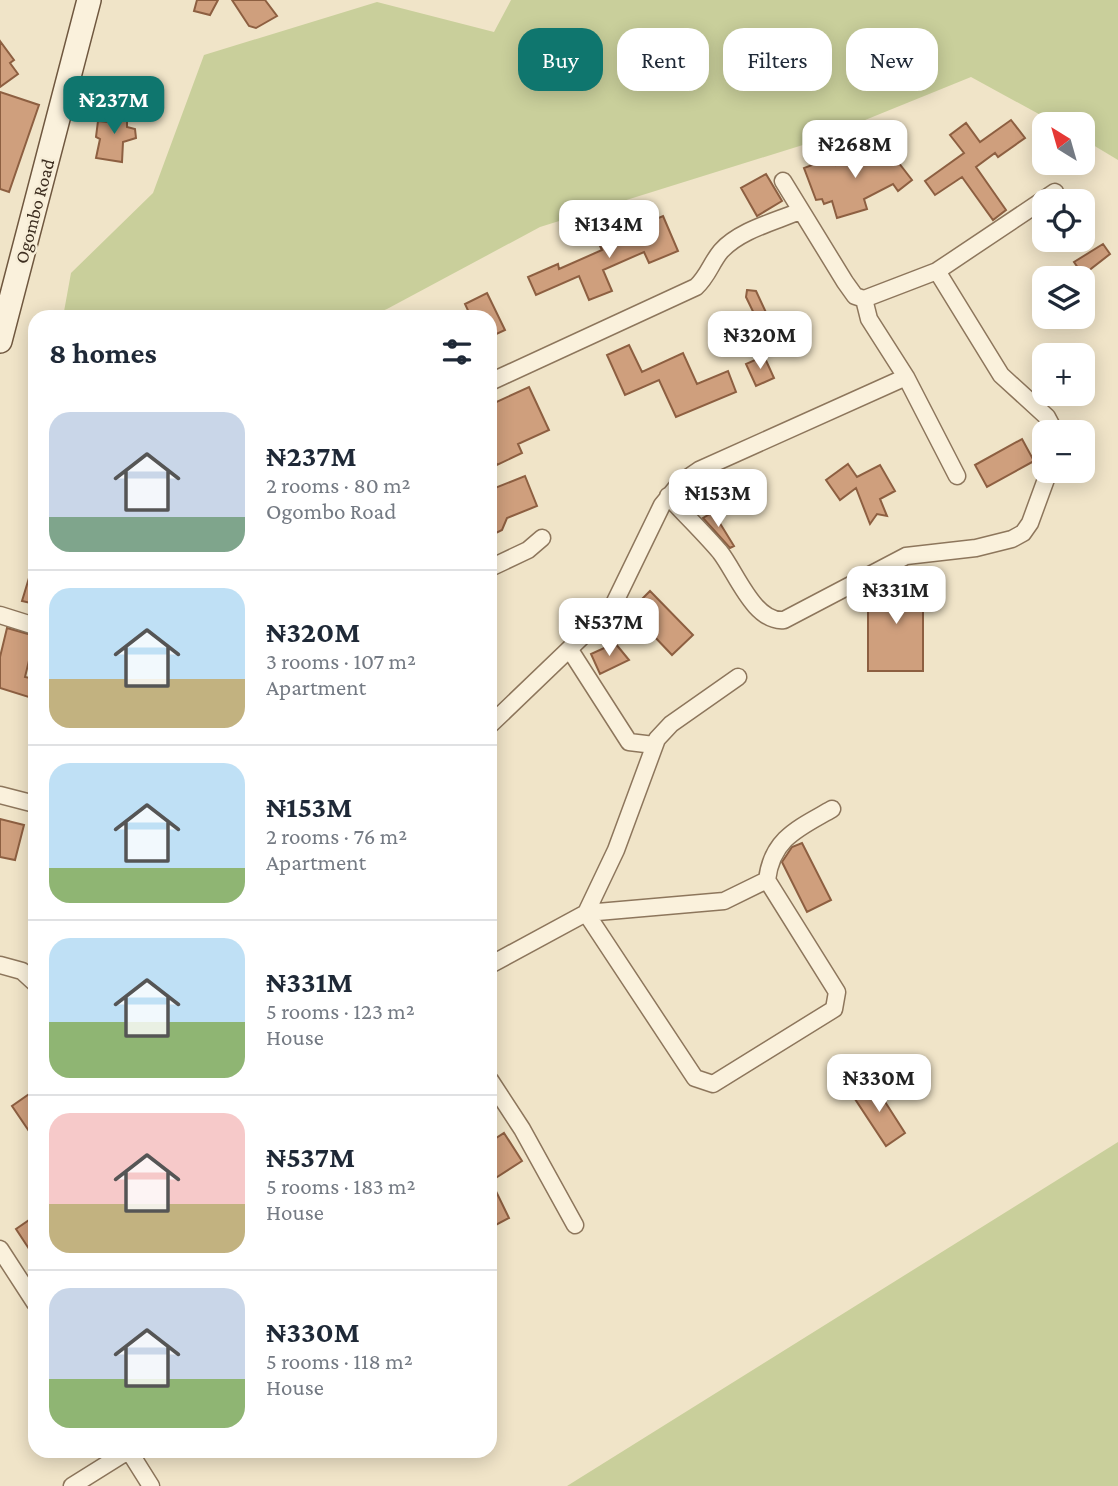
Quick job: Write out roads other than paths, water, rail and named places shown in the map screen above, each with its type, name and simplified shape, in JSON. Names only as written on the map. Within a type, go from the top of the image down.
[{"type":"main road","name":"Ogombo Road","points":[[0,341],[89,0]]},
{"type":"street","points":[[783,181],[845,282],[855,296],[864,299],[937,271],[1032,207]]},
{"type":"street","points":[[497,379],[696,287],[707,277],[719,253],[738,237],[800,211]]},
{"type":"street","points":[[937,271],[1001,375],[1049,420]]},
{"type":"street","points":[[864,299],[869,319],[906,377],[957,476]]},
{"type":"street","points":[[497,718],[612,608],[668,496],[680,483],[699,470],[906,377]]},
{"type":"street","points":[[668,496],[721,554],[738,583],[774,621],[784,620],[906,556],[976,548],[1012,539],[1023,533],[1030,523],[1045,483]]},
{"type":"street","points":[[497,565],[527,550],[542,538]]},
{"type":"street","points":[[0,615],[28,624]]},
{"type":"street","points":[[570,650],[629,742],[654,745]]},
{"type":"street","points":[[586,913],[616,850],[654,745],[671,724],[738,677]]},
{"type":"street","points":[[0,795],[28,802]]},
{"type":"street","points":[[586,913],[695,1078],[713,1084],[834,1009],[837,992],[767,880],[772,856],[778,845],[789,835],[832,809]]},
{"type":"street","points":[[497,961],[586,913],[724,901],[767,880]]},
{"type":"street","points":[[0,965],[22,971],[28,976]]},
{"type":"street","points":[[497,1091],[522,1129],[575,1225]]},
{"type":"street","points":[[0,1249],[28,1292]]},
{"type":"street","points":[[72,1486],[118,1458]]},
{"type":"street","points":[[133,1458],[151,1486]]}]
